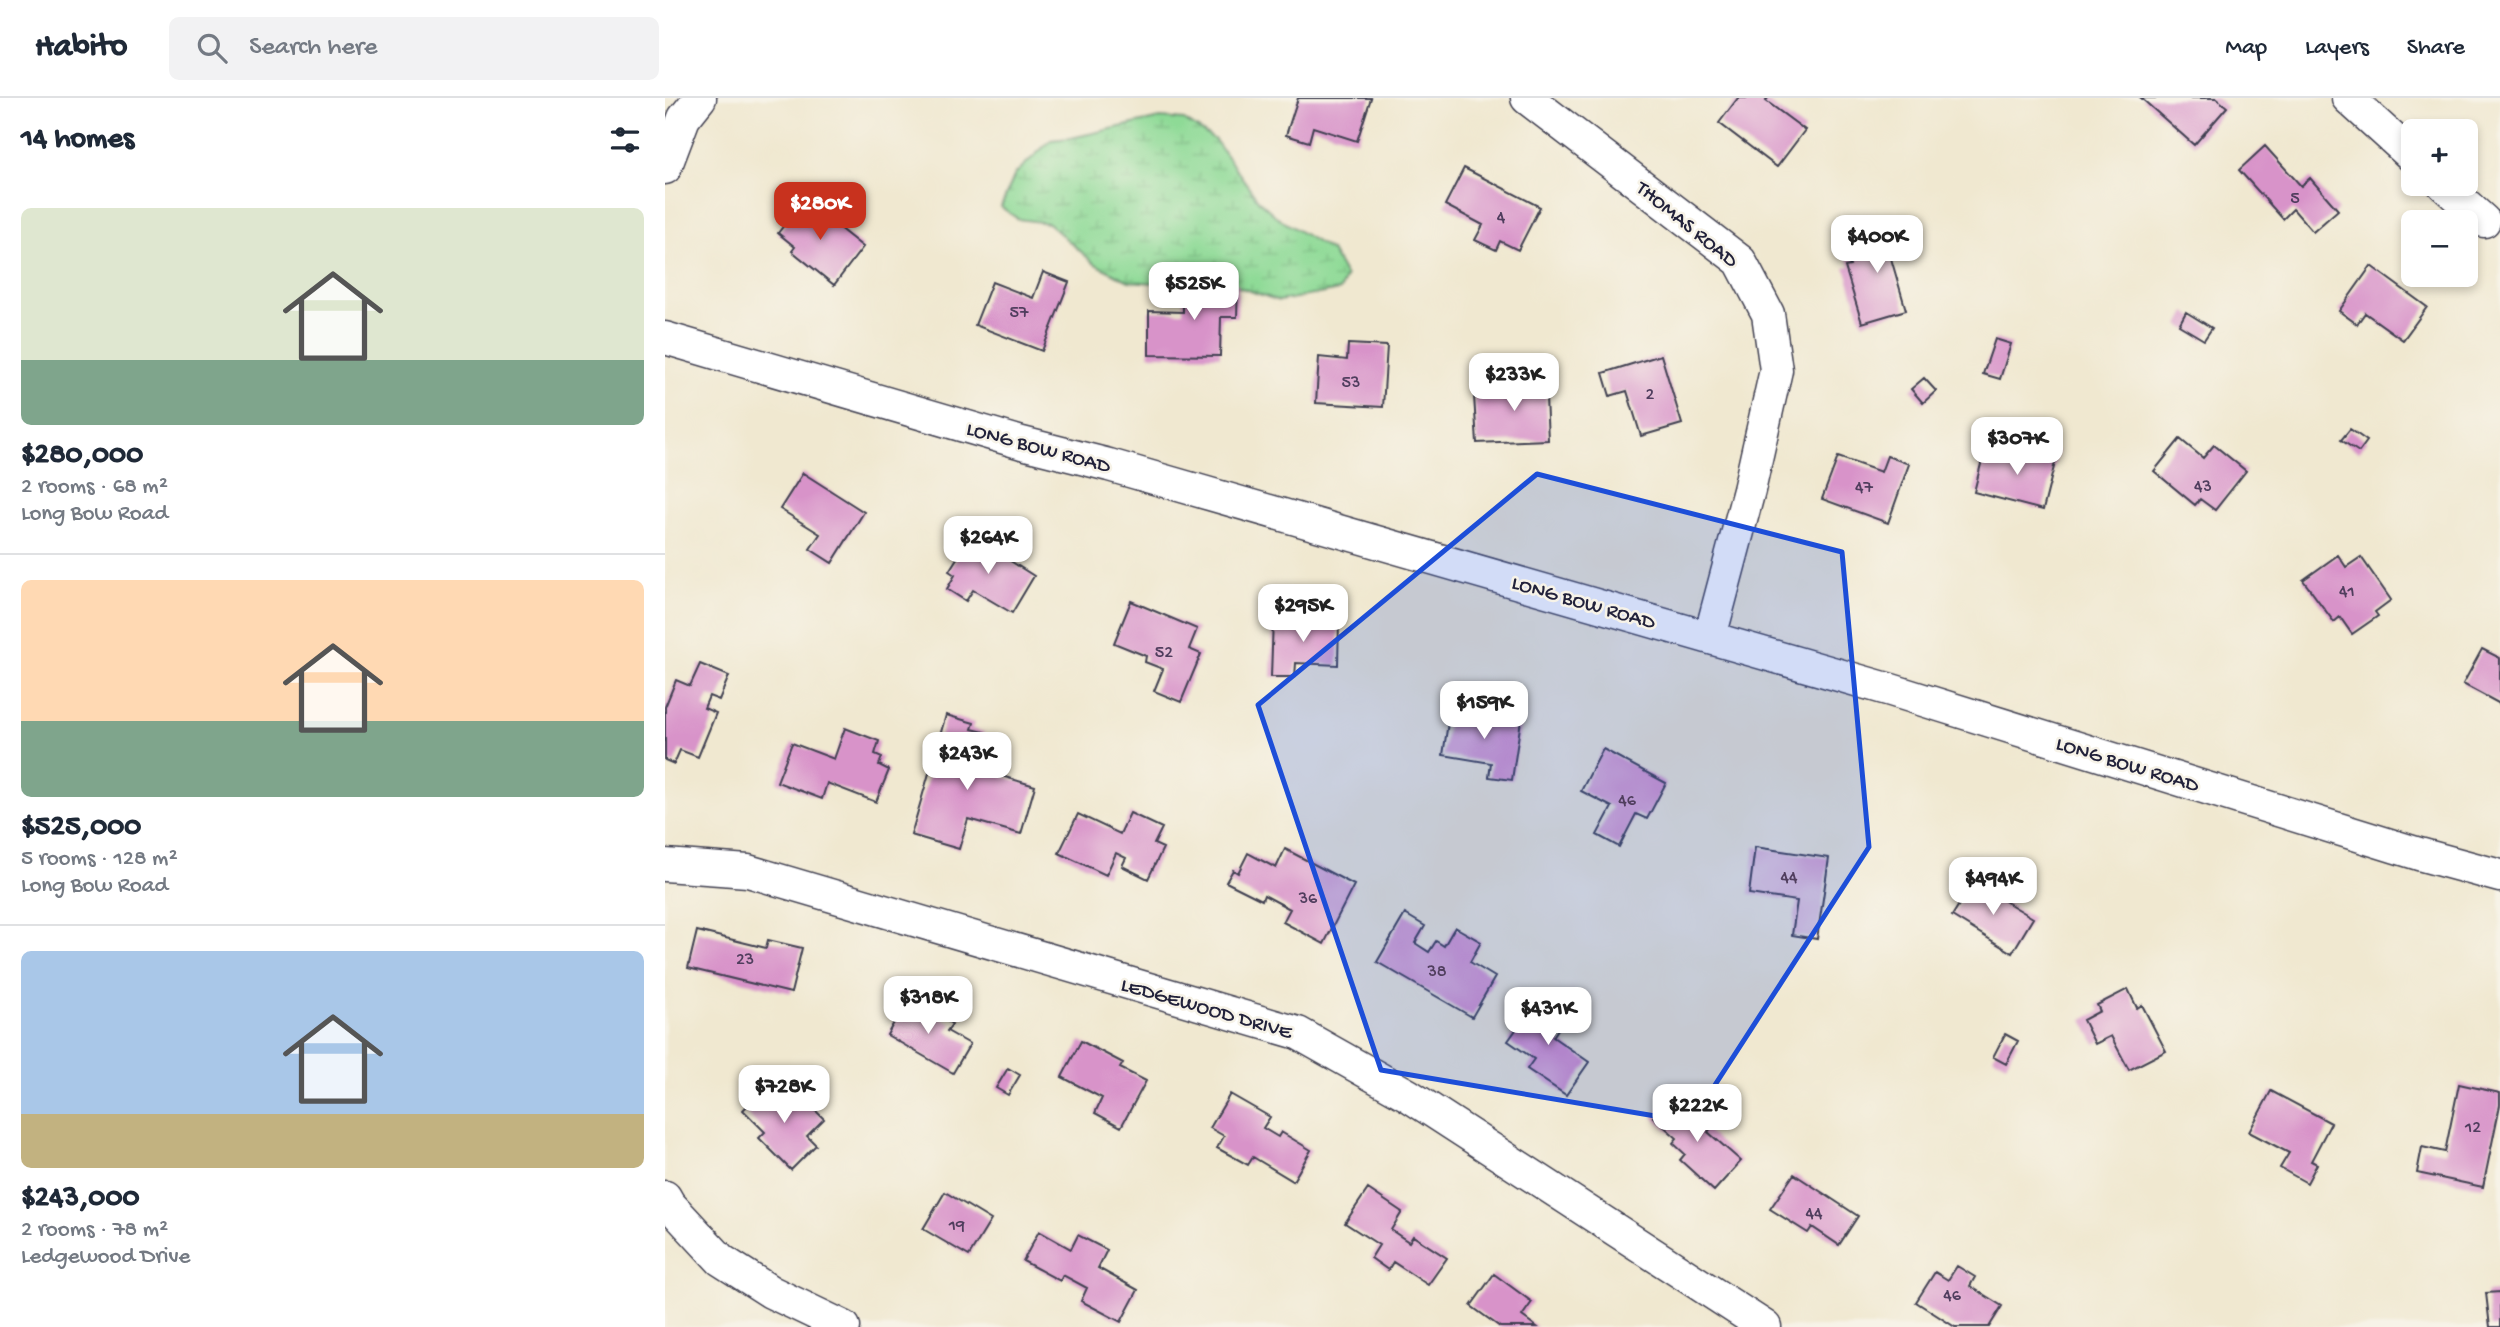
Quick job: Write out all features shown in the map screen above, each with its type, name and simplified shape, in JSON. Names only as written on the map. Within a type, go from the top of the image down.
[{"type":"street","points":[[665,168],[684,118],[700,98]]},
{"type":"street","name":"THOMAS ROAD","points":[[1527,98],[1740,261],[1768,314],[1776,370],[1752,477],[1710,637]]},
{"type":"street","points":[[2348,98],[2401,146]]},
{"type":"street","points":[[2456,196],[2484,221]]},
{"type":"street","name":"LONG BOW ROAD","points":[[665,338],[1022,443],[1122,469],[1891,690],[2500,876]]},
{"type":"street","name":"LEDGEWOOD DRIVE","points":[[665,865],[748,871],[1298,1033],[1408,1095],[1765,1327]]},
{"type":"street","points":[[665,1197],[721,1260],[771,1292],[844,1327]]},
{"type":"highlighted area","points":[[1537,474],[1842,552],[1869,847],[1691,1122],[1381,1070],[1258,705]]},
{"type":"green space","points":[[1160,118],[1184,120],[1215,140],[1259,201],[1278,218],[1331,251],[1346,277],[1340,290],[1279,301],[1227,283],[1201,281],[1169,284],[1129,281],[1095,264],[1048,223],[1018,219],[1001,207],[1015,174],[1051,140]]},
{"type":"building","points":[[1298,98],[1371,98],[1357,141],[1313,127],[1309,142],[1286,135]]},
{"type":"building","points":[[1738,98],[1768,98],[1766,101],[1805,130],[1777,167],[1719,123]]},
{"type":"building","points":[[2141,98],[2216,98],[2227,107],[2194,145]]},
{"type":"building","points":[[2265,146],[2301,186],[2310,178],[2338,210],[2313,232],[2293,209],[2283,219],[2239,170]]},
{"type":"building","points":[[1464,168],[1540,207],[1518,250],[1500,241],[1496,250],[1475,240],[1483,225],[1445,205]]},
{"type":"building","points":[[804,200],[863,247],[834,285],[792,251],[795,247],[778,233]]},
{"type":"building","points":[[1908,229],[1913,247],[1890,255],[1906,310],[1862,323],[1845,267],[1850,266],[1844,248]]},
{"type":"building","points":[[2371,266],[2427,307],[2403,340],[2365,313],[2357,324],[2339,311]]},
{"type":"building","points":[[1043,272],[1069,282],[1042,351],[975,325],[992,282],[1033,298]]},
{"type":"building","points":[[1183,284],[1238,284],[1237,317],[1221,317],[1220,356],[1149,355],[1149,311],[1183,312]]},
{"type":"building","points":[[2186,312],[2212,328],[2204,340],[2179,325]]},
{"type":"building","points":[[1995,339],[2011,344],[2000,379],[1983,374]]},
{"type":"building","points":[[1348,344],[1387,346],[1383,407],[1316,403],[1319,357],[1347,360]]},
{"type":"building","points":[[1661,355],[1682,424],[1641,436],[1627,391],[1610,396],[1603,373]]},
{"type":"building","points":[[1545,376],[1548,440],[1477,443],[1474,396],[1514,395],[1513,377]]},
{"type":"building","points":[[1924,378],[1936,391],[1923,403],[1911,389]]},
{"type":"building","points":[[2350,429],[2367,441],[2359,452],[2341,440]]},
{"type":"building","points":[[2180,439],[2203,458],[2214,445],[2246,471],[2215,510],[2200,499],[2195,505],[2154,471]]},
{"type":"building","points":[[2034,445],[2058,451],[2043,510],[1974,492],[1985,448],[2030,460]]},
{"type":"building","points":[[1887,456],[1909,464],[1888,523],[1822,499],[1838,457],[1881,472]]},
{"type":"building","points":[[803,473],[864,512],[832,563],[810,549],[820,534],[780,509]]},
{"type":"building","points":[[971,536],[1034,576],[1012,613],[973,590],[966,601],[947,589],[955,575],[949,571]]},
{"type":"building","points":[[2338,555],[2346,567],[2361,557],[2391,600],[2375,612],[2378,616],[2352,634],[2340,617],[2334,622],[2303,580]]},
{"type":"building","points":[[1131,601],[1197,629],[1189,649],[1201,654],[1181,702],[1154,691],[1163,669],[1145,662],[1146,656],[1114,643]]},
{"type":"building","points":[[1273,618],[1339,620],[1338,665],[1296,663],[1295,677],[1271,677]]},
{"type":"building","points":[[2482,649],[2500,658],[2500,704],[2463,684]]},
{"type":"building","points":[[700,664],[729,676],[719,700],[709,696],[704,708],[716,713],[698,757],[680,750],[674,764],[665,760],[665,707],[676,680],[690,686]]},
{"type":"building","points":[[1450,710],[1521,720],[1512,780],[1489,777],[1491,763],[1443,755]]},
{"type":"building","points":[[946,715],[974,723],[972,729],[984,732],[979,748],[967,745],[961,764],[1035,786],[1021,834],[968,819],[959,849],[911,835]]},
{"type":"building","points":[[845,728],[879,741],[875,754],[882,757],[879,765],[889,770],[876,802],[827,783],[822,799],[777,782],[792,743],[834,759]]},
{"type":"building","points":[[1603,749],[1666,783],[1647,819],[1636,814],[1619,847],[1597,835],[1612,807],[1581,791]]},
{"type":"building","points":[[1130,813],[1162,828],[1154,844],[1163,848],[1148,879],[1122,866],[1126,858],[1116,853],[1106,875],[1059,853],[1078,814],[1120,834]]},
{"type":"building","points":[[1755,847],[1829,858],[1817,939],[1792,935],[1797,901],[1749,894]]},
{"type":"building","points":[[1285,849],[1354,885],[1324,944],[1283,922],[1290,909],[1264,895],[1262,900],[1226,882],[1233,870],[1238,873],[1248,853],[1276,868]]},
{"type":"building","points":[[1973,882],[2033,918],[2012,953],[1952,916]]},
{"type":"building","points":[[1405,914],[1425,926],[1415,943],[1429,952],[1436,941],[1444,946],[1455,927],[1481,942],[1470,962],[1495,977],[1472,1017],[1377,962]]},
{"type":"building","points":[[697,931],[766,948],[768,940],[802,948],[791,993],[688,968]]},
{"type":"building","points":[[2128,989],[2137,1008],[2142,1005],[2166,1051],[2129,1070],[2111,1036],[2095,1044],[2083,1020],[2100,1011],[2097,1005]]},
{"type":"building","points":[[1540,996],[1567,1015],[1553,1037],[1589,1062],[1566,1095],[1527,1069],[1534,1059],[1508,1041]]},
{"type":"building","points":[[908,998],[952,1024],[947,1031],[970,1044],[953,1073],[887,1035]]},
{"type":"building","points":[[2005,1034],[2018,1041],[2006,1064],[1993,1057]]},
{"type":"building","points":[[1081,1041],[1123,1063],[1120,1068],[1146,1081],[1121,1127],[1095,1113],[1102,1098],[1062,1077]]},
{"type":"building","points":[[1008,1068],[1020,1075],[1008,1095],[996,1088]]},
{"type":"building","points":[[771,1082],[798,1110],[807,1102],[824,1119],[807,1136],[816,1145],[791,1170],[759,1138],[765,1132],[743,1110]]},
{"type":"building","points":[[2459,1084],[2500,1093],[2500,1105],[2483,1187],[2417,1173],[2422,1147],[2445,1152]]},
{"type":"building","points":[[2271,1091],[2331,1123],[2311,1161],[2317,1164],[2307,1183],[2280,1168],[2289,1153],[2249,1132]]},
{"type":"building","points":[[1230,1094],[1270,1117],[1263,1128],[1278,1137],[1281,1132],[1311,1150],[1293,1181],[1253,1157],[1248,1165],[1217,1148],[1224,1136],[1210,1128]]},
{"type":"building","points":[[1674,1095],[1711,1128],[1708,1132],[1741,1161],[1714,1191],[1680,1160],[1685,1154],[1673,1143],[1677,1138],[1653,1117]]},
{"type":"building","points":[[1794,1174],[1858,1216],[1839,1245],[1812,1227],[1808,1233],[1770,1209]]},
{"type":"building","points":[[1368,1189],[1402,1212],[1391,1230],[1409,1242],[1413,1236],[1447,1258],[1428,1285],[1393,1262],[1388,1270],[1371,1258],[1379,1245],[1345,1223]]},
{"type":"building","points":[[945,1192],[991,1220],[969,1256],[923,1229]]},
{"type":"building","points":[[1039,1231],[1071,1249],[1078,1235],[1107,1250],[1098,1268],[1138,1290],[1121,1322],[1081,1301],[1087,1288],[1063,1275],[1060,1281],[1023,1261]]},
{"type":"building","points":[[1957,1266],[1975,1277],[1970,1286],[2002,1306],[1989,1327],[1955,1327],[1916,1302],[1935,1272],[1948,1280]]},
{"type":"building","points":[[1494,1274],[1532,1302],[1522,1316],[1537,1327],[1500,1327],[1471,1306]]},
{"type":"building","points":[[2500,1292],[2500,1327],[2490,1327],[2486,1293]]}]
